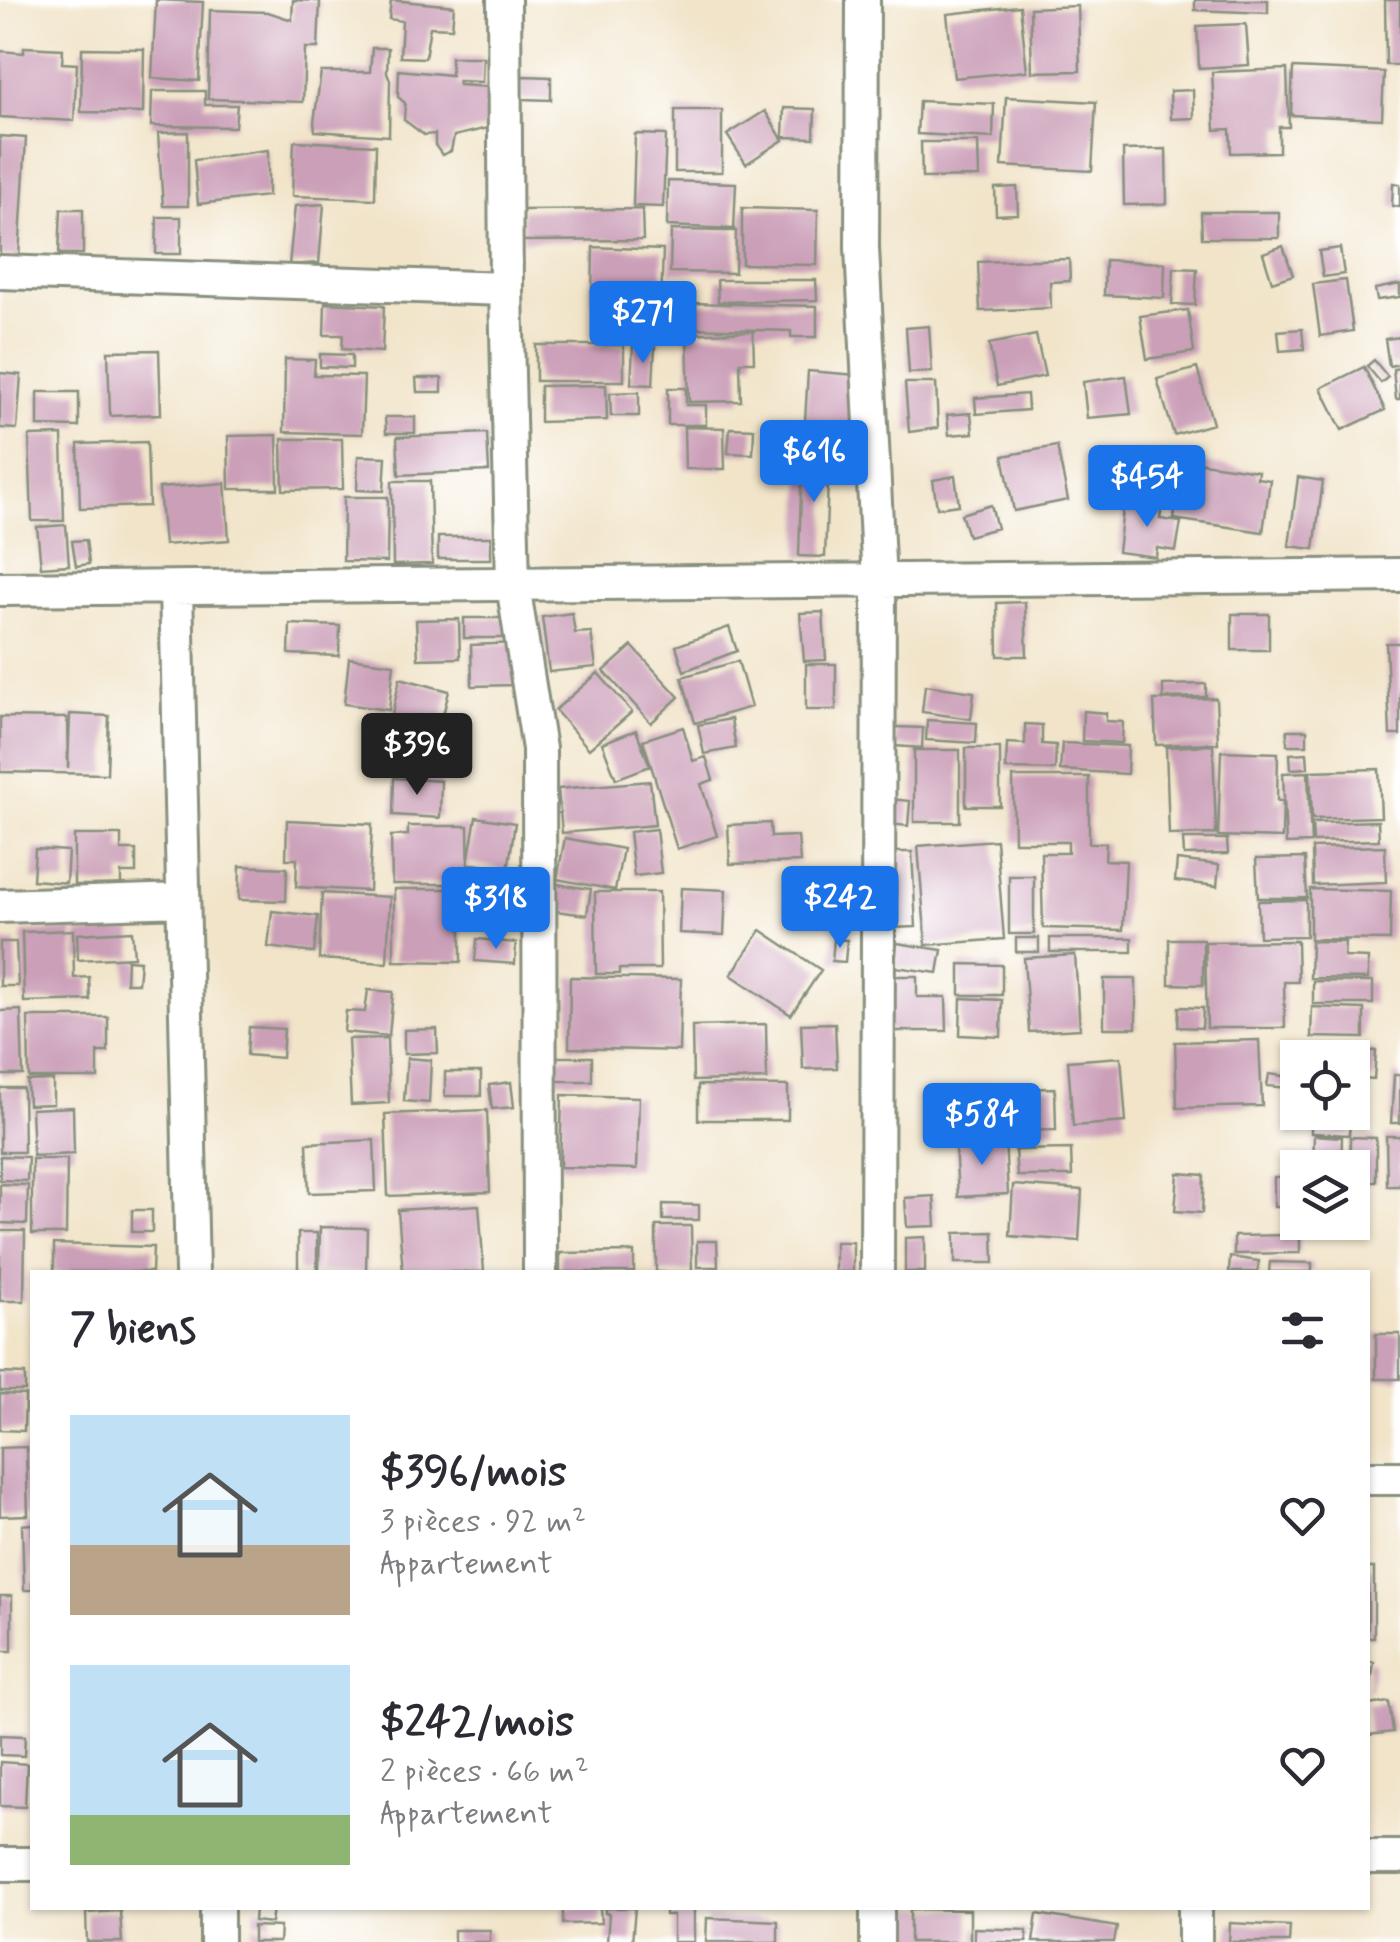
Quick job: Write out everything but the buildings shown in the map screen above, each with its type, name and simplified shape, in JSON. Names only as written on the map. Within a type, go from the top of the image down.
[{"type":"street","points":[[504,0],[512,585],[539,749],[540,1270]]},
{"type":"street","points":[[862,0],[862,248],[879,581],[877,1270]]},
{"type":"street","points":[[0,272],[506,289]]},
{"type":"street","points":[[0,589],[1400,574]]},
{"type":"street","points":[[176,588],[192,1270]]},
{"type":"street","points":[[0,906],[183,900]]},
{"type":"street","points":[[1370,1478],[1400,1478]]},
{"type":"street","points":[[1370,1857],[1400,1857]]},
{"type":"street","points":[[0,1864],[30,1864]]},
{"type":"street","points":[[217,1942],[218,1910]]},
{"type":"street","points":[[877,1910],[877,1942]]},
{"type":"street","points":[[1194,1910],[1195,1942]]}]
